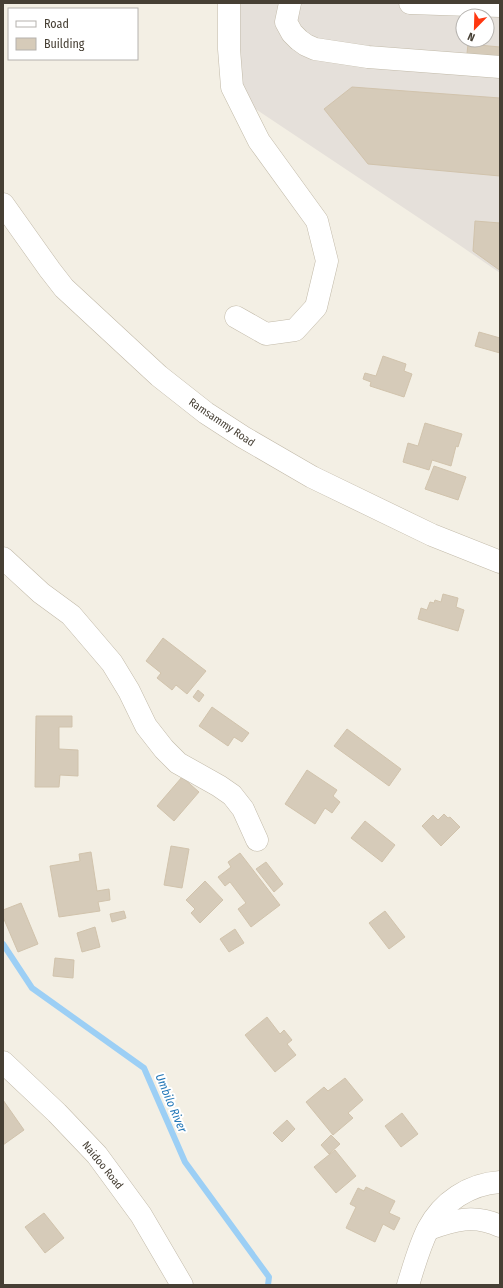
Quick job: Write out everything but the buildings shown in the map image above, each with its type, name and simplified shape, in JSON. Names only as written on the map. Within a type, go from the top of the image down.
[{"type":"street","points":[[229,3],[229,49],[232,87],[259,141],[317,221],[327,261],[316,307],[295,330],[266,334],[236,317]]},
{"type":"street","points":[[290,3],[286,22],[292,33],[306,46],[315,49],[368,57],[500,67]]},
{"type":"street","points":[[410,3],[500,6]]},
{"type":"street","name":"Ramsammy Road","points":[[3,204],[64,288],[159,376],[206,413],[243,437],[312,477],[432,535],[500,562]]},
{"type":"street","points":[[3,558],[42,593],[71,615],[112,663],[129,691],[146,726],[164,749],[178,763],[219,786],[232,796],[243,809],[257,840]]},
{"type":"street","name":"Naidoo Road","points":[[3,1062],[57,1113],[97,1155],[141,1215],[182,1285]]},
{"type":"street","points":[[408,1285],[419,1250],[429,1228],[445,1206],[456,1197],[480,1185],[500,1182]]},
{"type":"street","points":[[429,1228],[461,1219],[478,1220],[500,1226]]},
{"type":"shaded area","points":[[226,3],[500,3],[500,273],[227,90]]},
{"type":"waterway","name":"Umbilo River","points":[[3,944],[32,988],[144,1068],[185,1162],[269,1277],[268,1285]]}]
